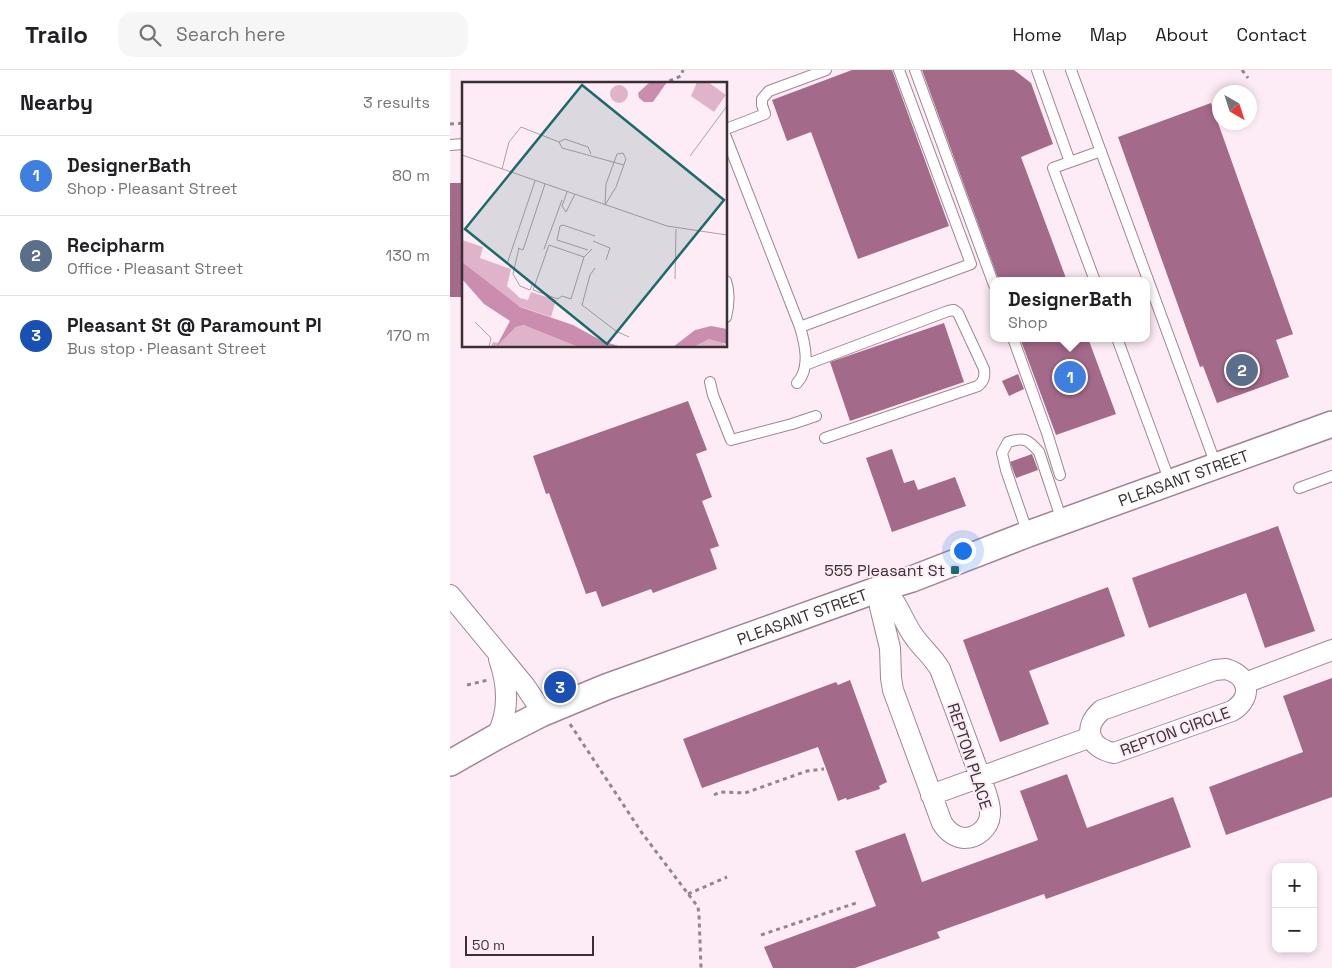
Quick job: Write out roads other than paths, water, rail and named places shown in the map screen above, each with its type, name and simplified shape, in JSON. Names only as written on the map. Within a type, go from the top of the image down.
[{"type":"street","name":"PLEASANT STREET","points":[[450,763],[550,710],[658,667],[912,579],[1028,534],[1332,424]]},
{"type":"street","name":"REPTON PLACE","points":[[882,588],[896,602],[907,627],[915,639],[935,659],[980,777],[990,807],[990,817],[987,826],[980,833],[971,837],[963,838],[954,835],[942,823],[893,690],[890,648],[880,607],[882,588]]},
{"type":"street","points":[[450,595],[528,690],[550,710]]},
{"type":"street","points":[[494,648],[504,675],[506,693],[505,716],[496,737]]},
{"type":"street","points":[[932,795],[1091,737],[1090,729],[1092,722],[1102,710],[1215,670],[1226,669],[1234,671],[1241,676],[1245,683],[1332,650]]},
{"type":"street","name":"REPTON CIRCLE","points":[[1091,737],[1098,748],[1104,751],[1114,753],[1130,748],[1232,712],[1244,701],[1246,694],[1245,683]]},
{"type":"lane","points":[[728,128],[765,114],[762,99],[769,91],[826,70]]},
{"type":"lane","points":[[800,327],[971,264],[899,70]]},
{"type":"lane","points":[[915,70],[991,277]]},
{"type":"lane","points":[[1037,70],[1070,162]]},
{"type":"lane","points":[[1071,70],[1146,277]]},
{"type":"lane","points":[[728,142],[800,327],[806,353],[803,374],[797,383]]},
{"type":"lane","points":[[1095,277],[1054,168],[1100,151]]},
{"type":"lane","points":[[1150,287],[1216,466]]},
{"type":"lane","points":[[728,292],[728,308]]},
{"type":"lane","points":[[805,365],[954,310],[958,312],[984,369],[985,377],[978,386],[825,438]]},
{"type":"lane","points":[[1014,342],[1060,475]]},
{"type":"lane","points":[[1118,342],[1171,482]]},
{"type":"lane","points":[[710,382],[713,395],[731,440],[816,416]]},
{"type":"lane","points":[[1028,534],[1002,453],[1008,442],[1020,438],[1031,443],[1039,452],[1063,522]]},
{"type":"lane","points":[[1299,488],[1332,476]]},
{"type":"place","name":"Recipharm","points":[[1242,370]]},
{"type":"place","name":"DesignerBath","points":[[1070,377]]},
{"type":"place","name":"555 Pleasant St","points":[[955,570]]},
{"type":"place","name":"Pleasant St @ Paramount Pl","points":[[560,687]]}]
